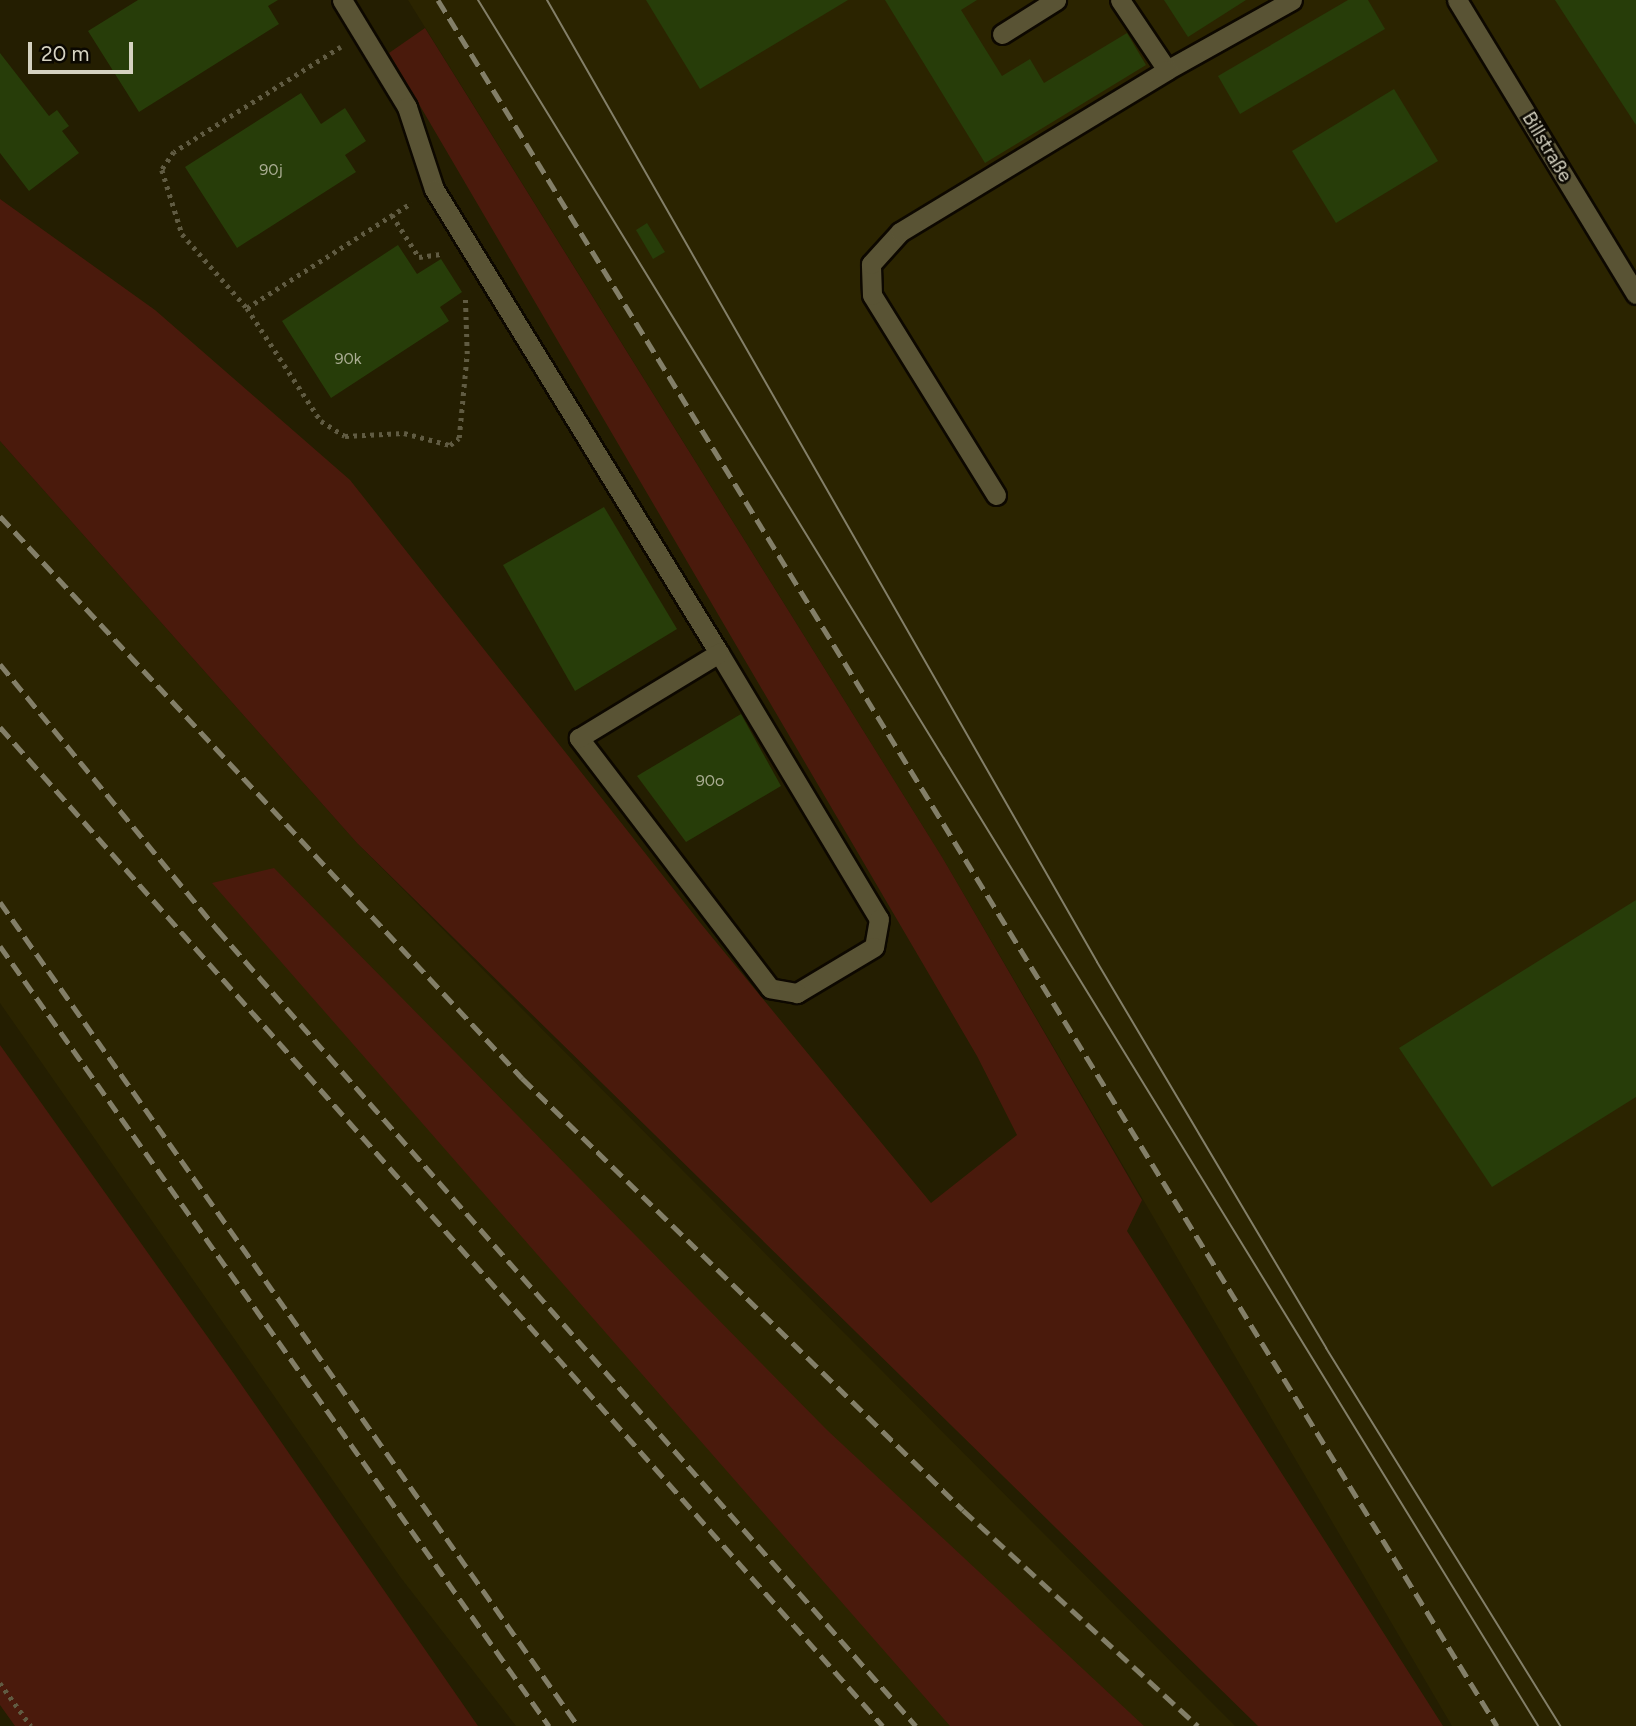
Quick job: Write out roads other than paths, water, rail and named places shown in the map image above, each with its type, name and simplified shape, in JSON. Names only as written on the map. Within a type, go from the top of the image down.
[{"type":"street","points":[[341,0],[407,107],[434,189],[719,653],[879,919],[874,947],[797,993],[770,988],[579,738],[719,653]]},
{"type":"street","points":[[1002,34],[1056,0]]},
{"type":"street","points":[[1121,0],[1167,70]]},
{"type":"street","points":[[996,495],[872,295],[871,264],[900,232],[1167,70],[1293,0]]},
{"type":"street","name":"Billstraße","points":[[1457,0],[1636,294]]},
{"type":"tram line","points":[[478,0],[1538,1726]]},
{"type":"tram line","points":[[547,0],[1097,962],[1326,1348],[1560,1726]]},
{"type":"railway","points":[[438,0],[1497,1726]]},
{"type":"railway","points":[[0,516],[522,1078],[963,1510],[1198,1726]]},
{"type":"railway","points":[[0,664],[217,929],[916,1726]]},
{"type":"railway","points":[[0,727],[883,1726]]},
{"type":"railway","points":[[0,902],[578,1726]]},
{"type":"railway","points":[[0,946],[549,1726]]}]
